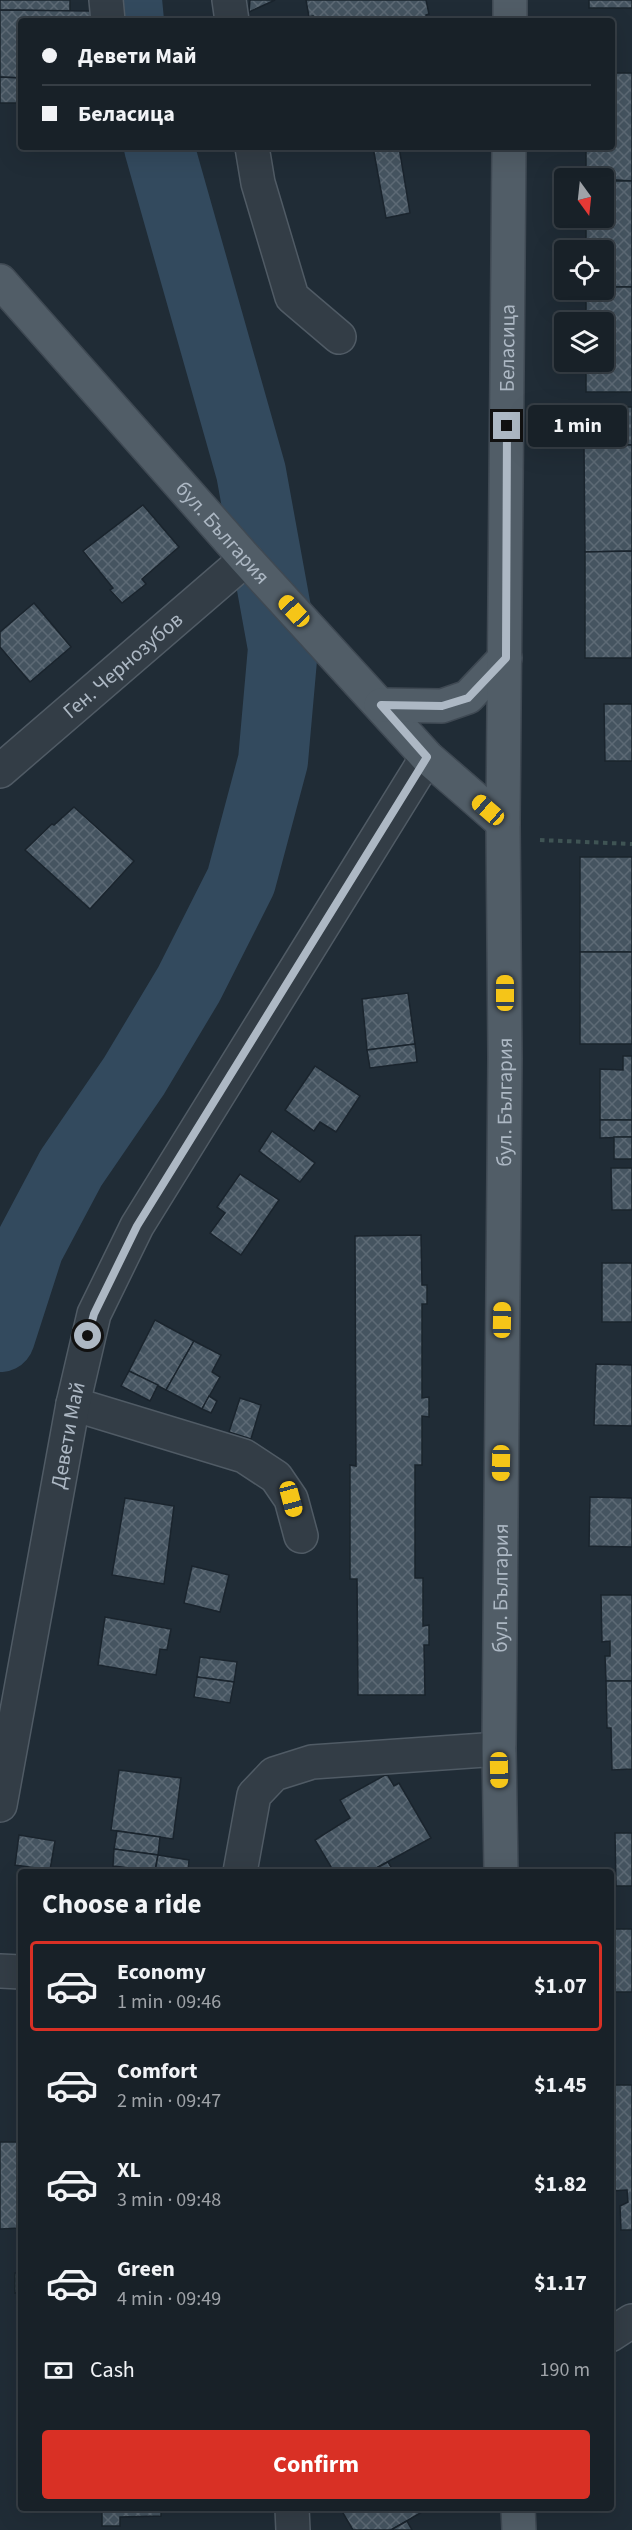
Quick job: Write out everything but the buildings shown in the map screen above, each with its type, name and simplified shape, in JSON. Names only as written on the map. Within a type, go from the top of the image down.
[{"type":"main road","points":[[510,0],[510,18]]},
{"type":"main road","name":"Беласица","points":[[504,831],[509,150]]},
{"type":"main road","name":"бул. България","points":[[0,281],[248,562],[427,757],[504,831],[505,1058],[499,1749],[501,1869]]},
{"type":"main road","points":[[381,705],[442,706],[468,698],[506,658]]},
{"type":"main road","points":[[518,2511],[519,2530]]},
{"type":"street","points":[[106,0],[108,18]]},
{"type":"street","points":[[229,0],[232,18]]},
{"type":"street","points":[[252,150],[258,183],[292,297],[339,337]]},
{"type":"street","name":"Ген. Чернозубов","points":[[0,771],[248,562]]},
{"type":"street","name":"Девети Май","points":[[0,1805],[73,1404],[94,1314],[137,1226],[427,757]]},
{"type":"street","points":[[73,1404],[244,1456],[276,1477],[291,1499],[300,1536]]},
{"type":"street","points":[[241,1869],[254,1795],[274,1774],[312,1762],[499,1749]]},
{"type":"street","points":[[0,1971],[18,1972]]},
{"type":"street","points":[[614,2332],[632,2321]]},
{"type":"street","points":[[292,2511],[293,2530]]},
{"type":"path","points":[[504,831],[632,844]]},
{"type":"waterway","points":[[127,0],[129,18]]},
{"type":"waterway","points":[[0,1337],[29,1247],[71,1168],[134,1076],[189,984],[241,881],[273,761],[283,648],[251,472],[160,150]]},
{"type":"route","points":[[88,1336],[94,1314],[137,1226],[427,757],[381,705],[442,706],[468,698],[506,658],[507,426]]}]
